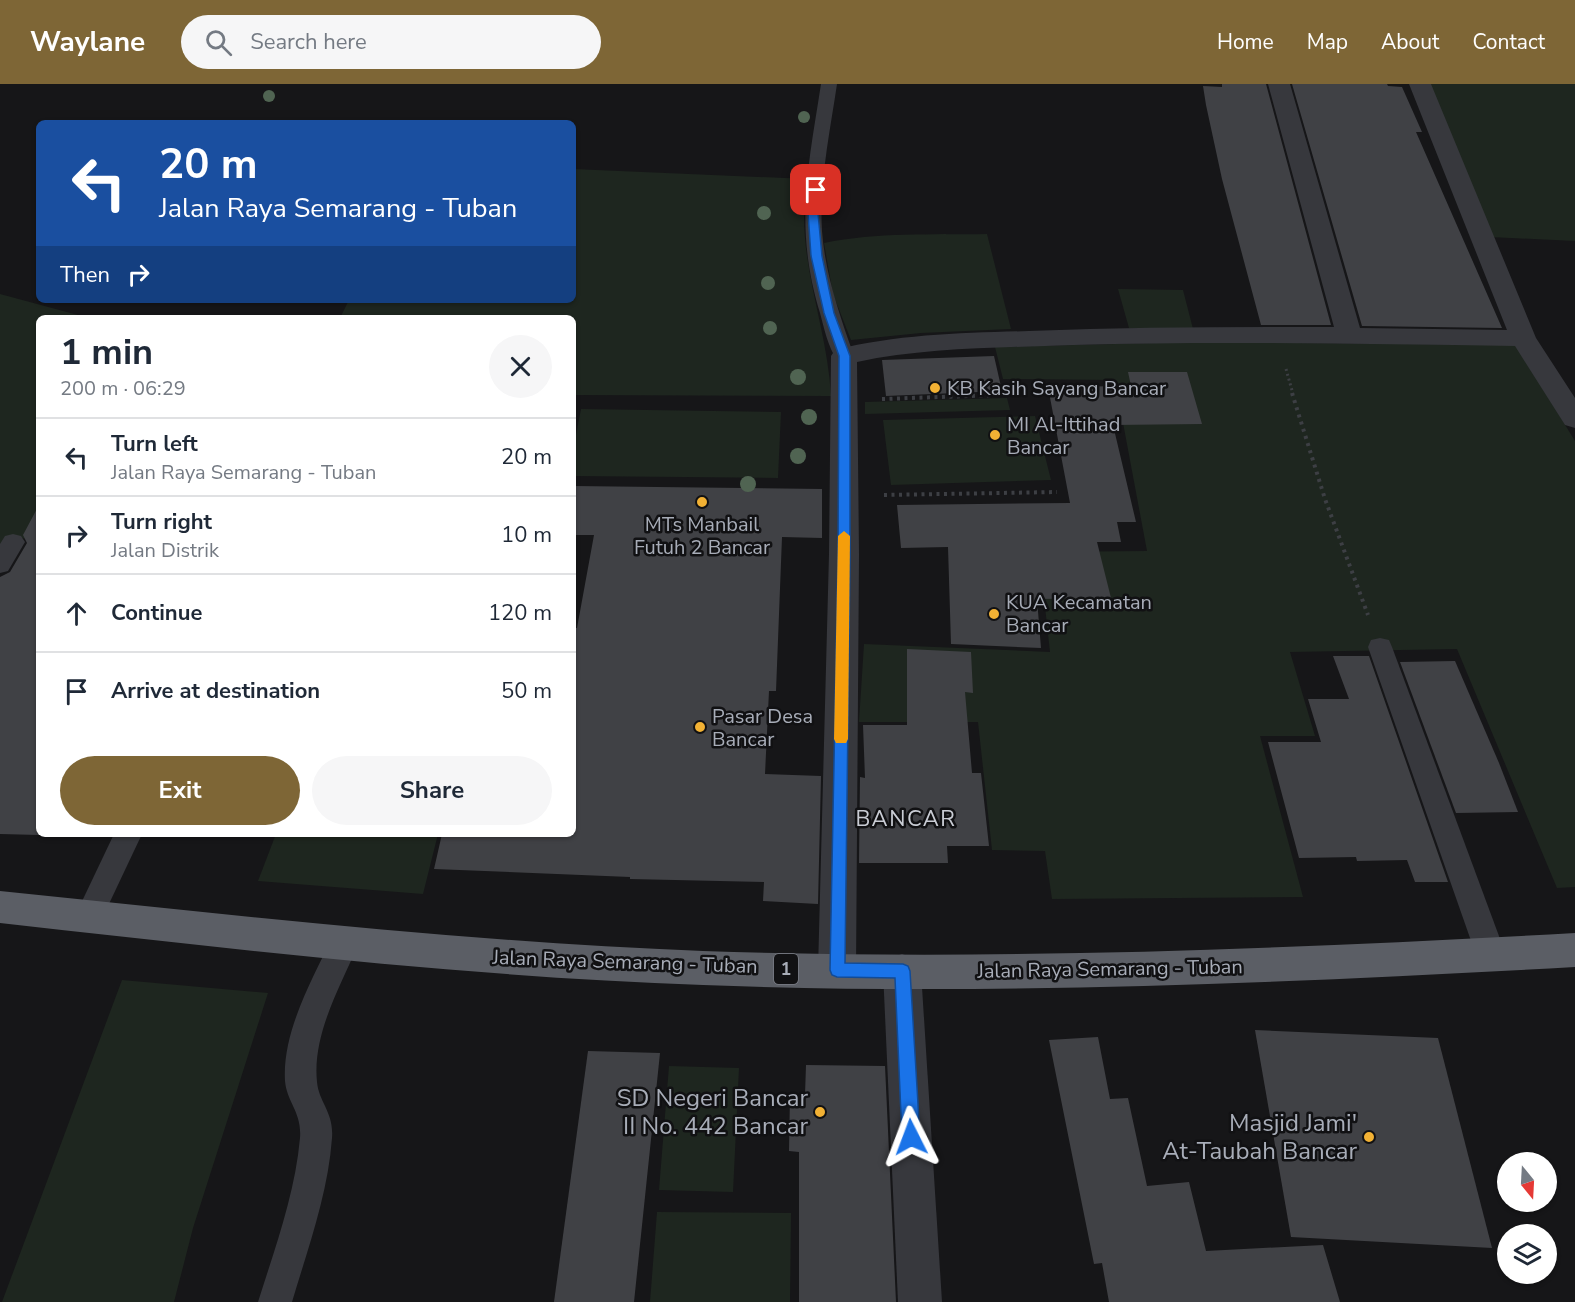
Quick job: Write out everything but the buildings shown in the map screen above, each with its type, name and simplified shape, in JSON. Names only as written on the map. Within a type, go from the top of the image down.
[{"type":"highway","name":"Jalan Raya Semarang - Tuban","points":[[0,907],[477,956],[705,968],[1133,971],[1575,950]]},
{"type":"street","points":[[1279,84],[1349,336]]},
{"type":"street","points":[[1420,84],[1523,338],[1575,419]]},
{"type":"street","points":[[837,970],[844,356],[879,348],[924,344],[1081,337],[1523,338]]},
{"type":"street","points":[[903,971],[920,1302]]},
{"type":"lane","points":[[829,84],[813,213],[819,268],[829,313],[844,356]]},
{"type":"lane","points":[[0,565],[13,542]]},
{"type":"lane","points":[[1380,647],[1491,955]]},
{"type":"lane","points":[[89,916],[127,837]]},
{"type":"lane","points":[[275,1302],[308,1187],[315,1146],[316,1119],[306,1101],[301,1081],[303,1053],[312,1023],[344,943]]},
{"type":"path","points":[[1282,336],[1289,385],[1325,499],[1380,647]]},
{"type":"path","points":[[844,400],[998,395]]},
{"type":"path","points":[[844,496],[1057,492]]},
{"type":"shaded area","points":[[1426,84],[1575,84],[1575,241],[1490,237]]},
{"type":"shaded area","points":[[576,169],[808,179],[804,211],[805,239],[826,351],[831,396],[576,395],[576,315],[342,315],[348,303],[576,303]]},
{"type":"shaded area","points":[[987,234],[1011,329],[921,333],[851,340],[833,294],[824,243],[864,237]]},
{"type":"shaded area","points":[[1118,289],[1183,290],[1193,329],[1129,328]]},
{"type":"shaded area","points":[[0,294],[78,315],[36,315],[36,539],[10,538],[0,556]]},
{"type":"shaded area","points":[[1195,342],[1516,345],[1575,441],[1575,887],[1557,888],[1457,649],[1290,652],[1315,736],[1260,736],[1303,897],[1052,899],[1045,851],[992,850],[978,722],[859,722],[864,644],[1050,652],[1039,552],[1147,551],[1115,380],[1003,379],[995,347]]},
{"type":"shaded area","points":[[1007,398],[1010,410],[865,414],[865,402]]},
{"type":"shaded area","points":[[581,409],[781,412],[778,478],[576,476],[576,435]]},
{"type":"shaded area","points":[[1035,416],[1051,480],[891,485],[883,420]]},
{"type":"shaded area","points":[[275,837],[437,837],[423,894],[258,881]]},
{"type":"shaded area","points":[[122,980],[268,993],[193,1228],[174,1302],[2,1302]]},
{"type":"shaded area","points":[[669,1066],[739,1068],[733,1192],[659,1190]]},
{"type":"shaded area","points":[[657,1212],[791,1213],[790,1302],[650,1302]]},
{"type":"slow traffic","points":[[841,739],[844,536]]},
{"type":"place","name":"KB Kasih Sayang Bancar","points":[[935,388]]},
{"type":"place","name":"MI Al-Ittihad Bancar","points":[[995,435]]},
{"type":"place","name":"MTs Manbail Futuh 2 Bancar","points":[[702,502]]},
{"type":"place","name":"KUA Kecamatan Bancar","points":[[994,614]]},
{"type":"place","name":"Pasar Desa Bancar","points":[[700,727]]},
{"type":"place","name":"SD Negeri Bancar II No. 442 Bancar","points":[[820,1112]]},
{"type":"place","name":"Masjid Jami' At-Taubah Bancar","points":[[1369,1137]]},
{"type":"district","name":"BANCAR","points":[[906,819]]},
{"type":"route","points":[[816,190],[813,213],[816,256],[829,313],[844,356],[844,554],[837,970],[903,971],[911,1137]]}]
